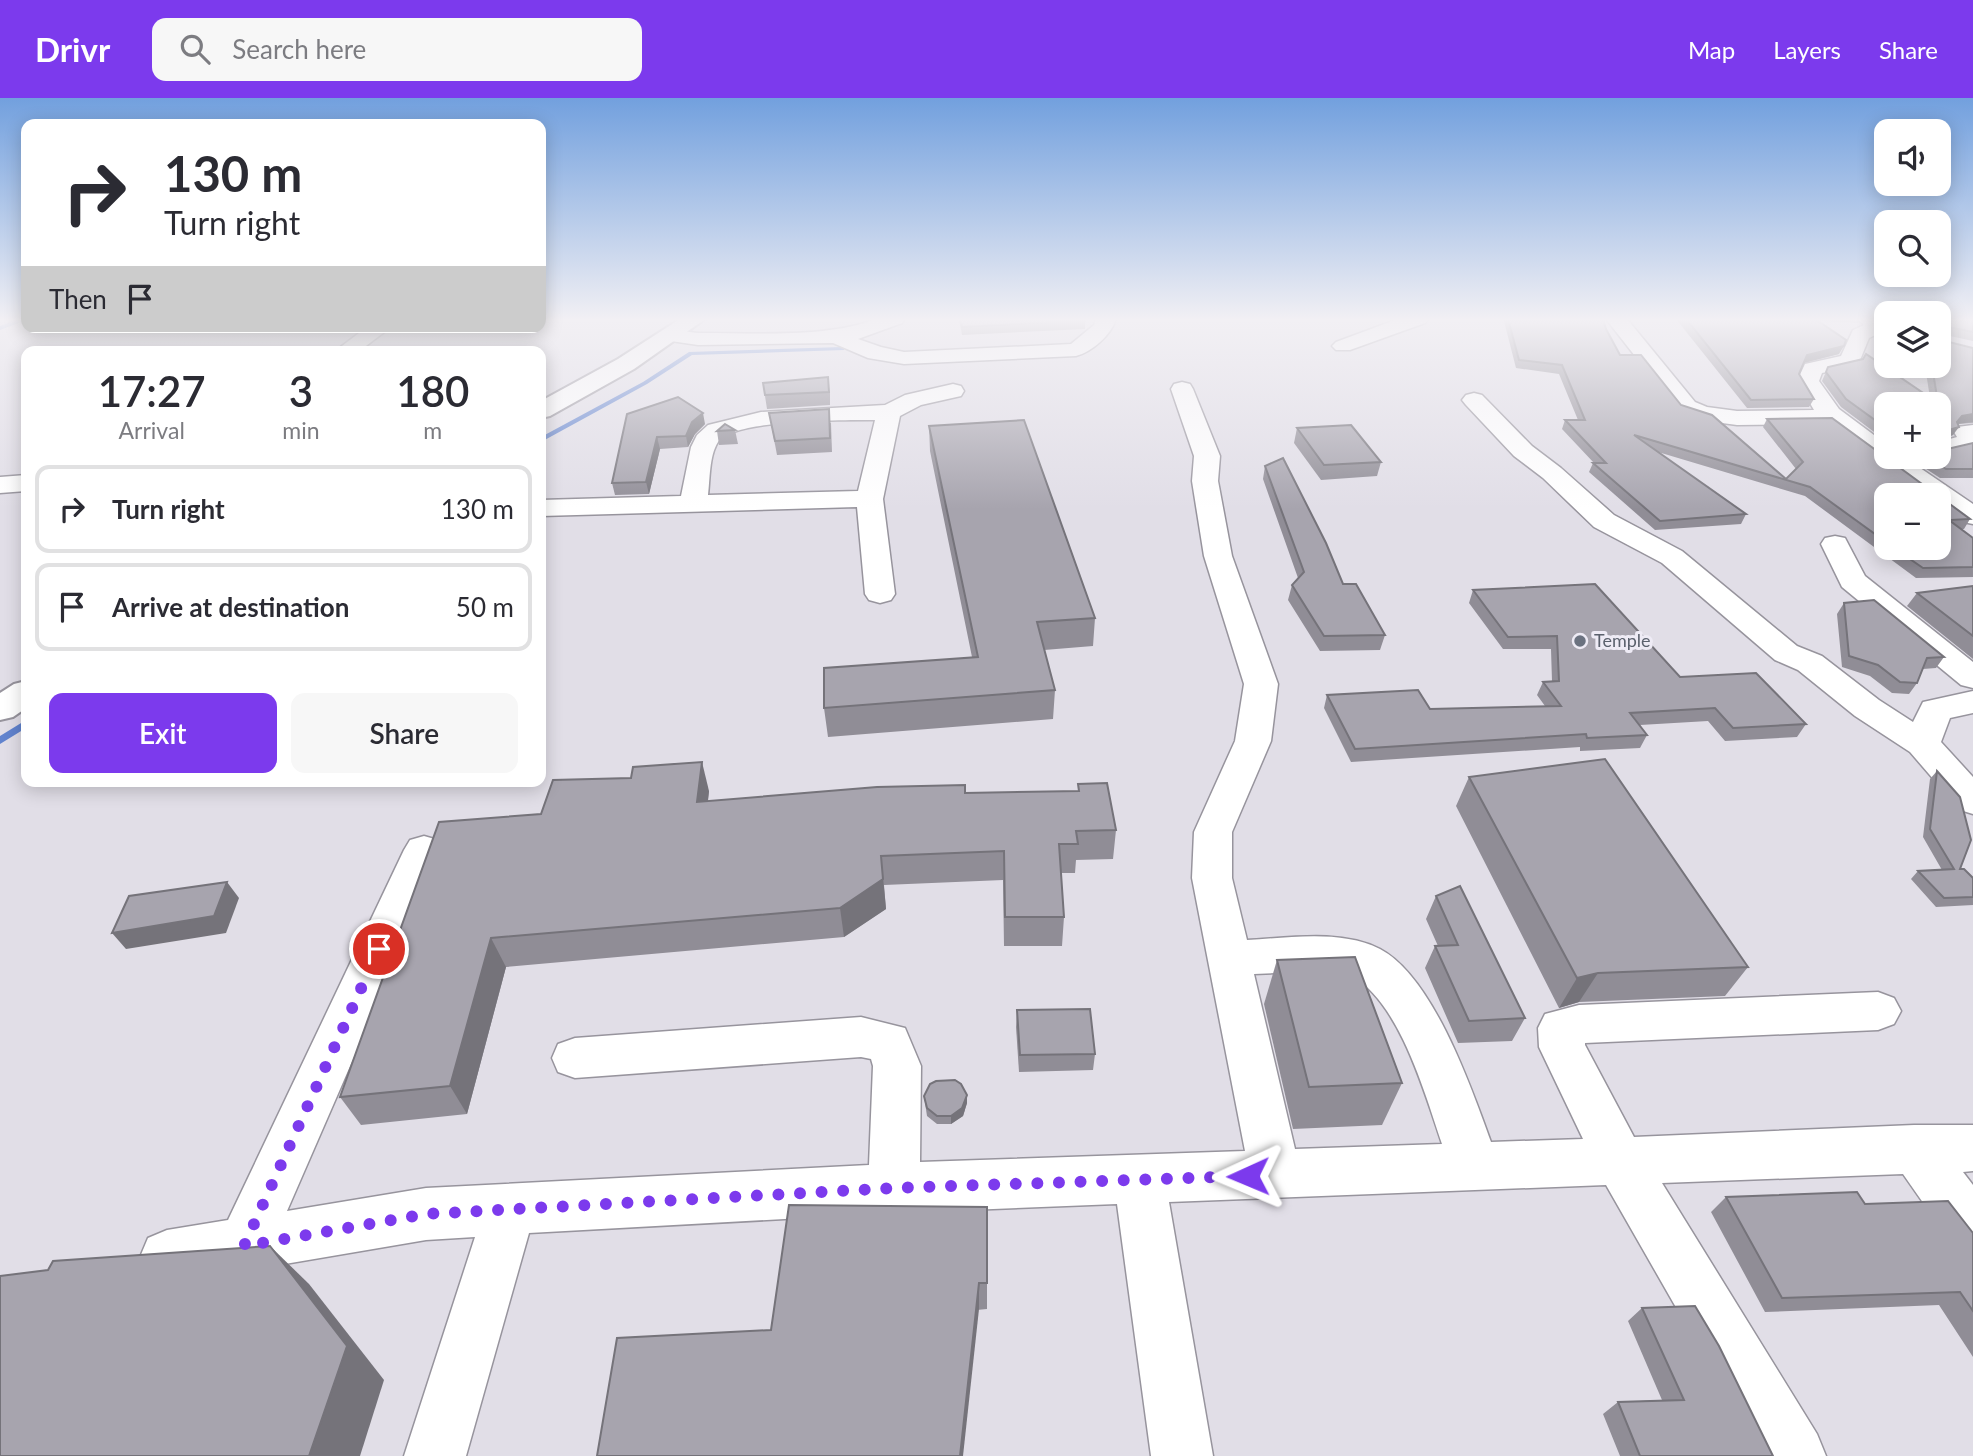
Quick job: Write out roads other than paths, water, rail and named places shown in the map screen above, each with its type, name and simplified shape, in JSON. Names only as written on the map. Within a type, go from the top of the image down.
[{"type":"main road","points":[[546,408],[593,382]]},
{"type":"main road","points":[[0,709],[21,695]]},
{"type":"street","points":[[1667,382],[1698,414],[1834,417]]},
{"type":"street","points":[[1808,382],[1813,397],[1834,417],[1874,446]]},
{"type":"street","points":[[1182,389],[1207,456],[1205,481],[1218,556],[1261,684],[1252,741],[1213,832],[1212,878],[1275,1175]]},
{"type":"street","points":[[693,504],[707,439],[718,428],[744,420],[889,412],[913,400],[953,391]]},
{"type":"street","points":[[1474,400],[1523,451],[1552,473],[1604,521],[1672,557],[1786,653],[1810,663],[1867,708],[1923,744],[1973,801]]},
{"type":"street","points":[[880,594],[870,499],[889,412]]},
{"type":"street","points":[[1951,447],[1972,441],[1966,432],[1973,432]]},
{"type":"street","points":[[1906,469],[1973,516]]},
{"type":"street","points":[[0,485],[21,483]]},
{"type":"street","points":[[546,508],[870,499]]},
{"type":"street","points":[[1835,544],[1852,581],[1973,678]]},
{"type":"street","points":[[1923,744],[1935,710],[1973,702]]},
{"type":"street","points":[[244,1246],[424,850]]},
{"type":"street","points":[[1230,958],[1339,956],[1362,960],[1378,971],[1410,1010],[1438,1065],[1475,1166]]},
{"type":"street","points":[[1796,1456],[1619,1160],[1562,1047],[1561,1028],[1579,1024],[1878,1011]]},
{"type":"street","points":[[575,1058],[861,1037],[889,1042],[897,1066],[894,1188]]},
{"type":"street","points":[[122,1263],[244,1246],[426,1214],[894,1188],[1973,1148]]},
{"type":"street","points":[[1914,1149],[1973,1228]]},
{"type":"street","points":[[1139,1178],[1182,1456]]},
{"type":"lane","points":[[435,1456],[510,1209]]},
{"type":"waterway","points":[[546,437],[646,382]]},
{"type":"waterway","points":[[0,741],[21,726]]},
{"type":"place","name":"Temple","points":[[1580,641]]}]
